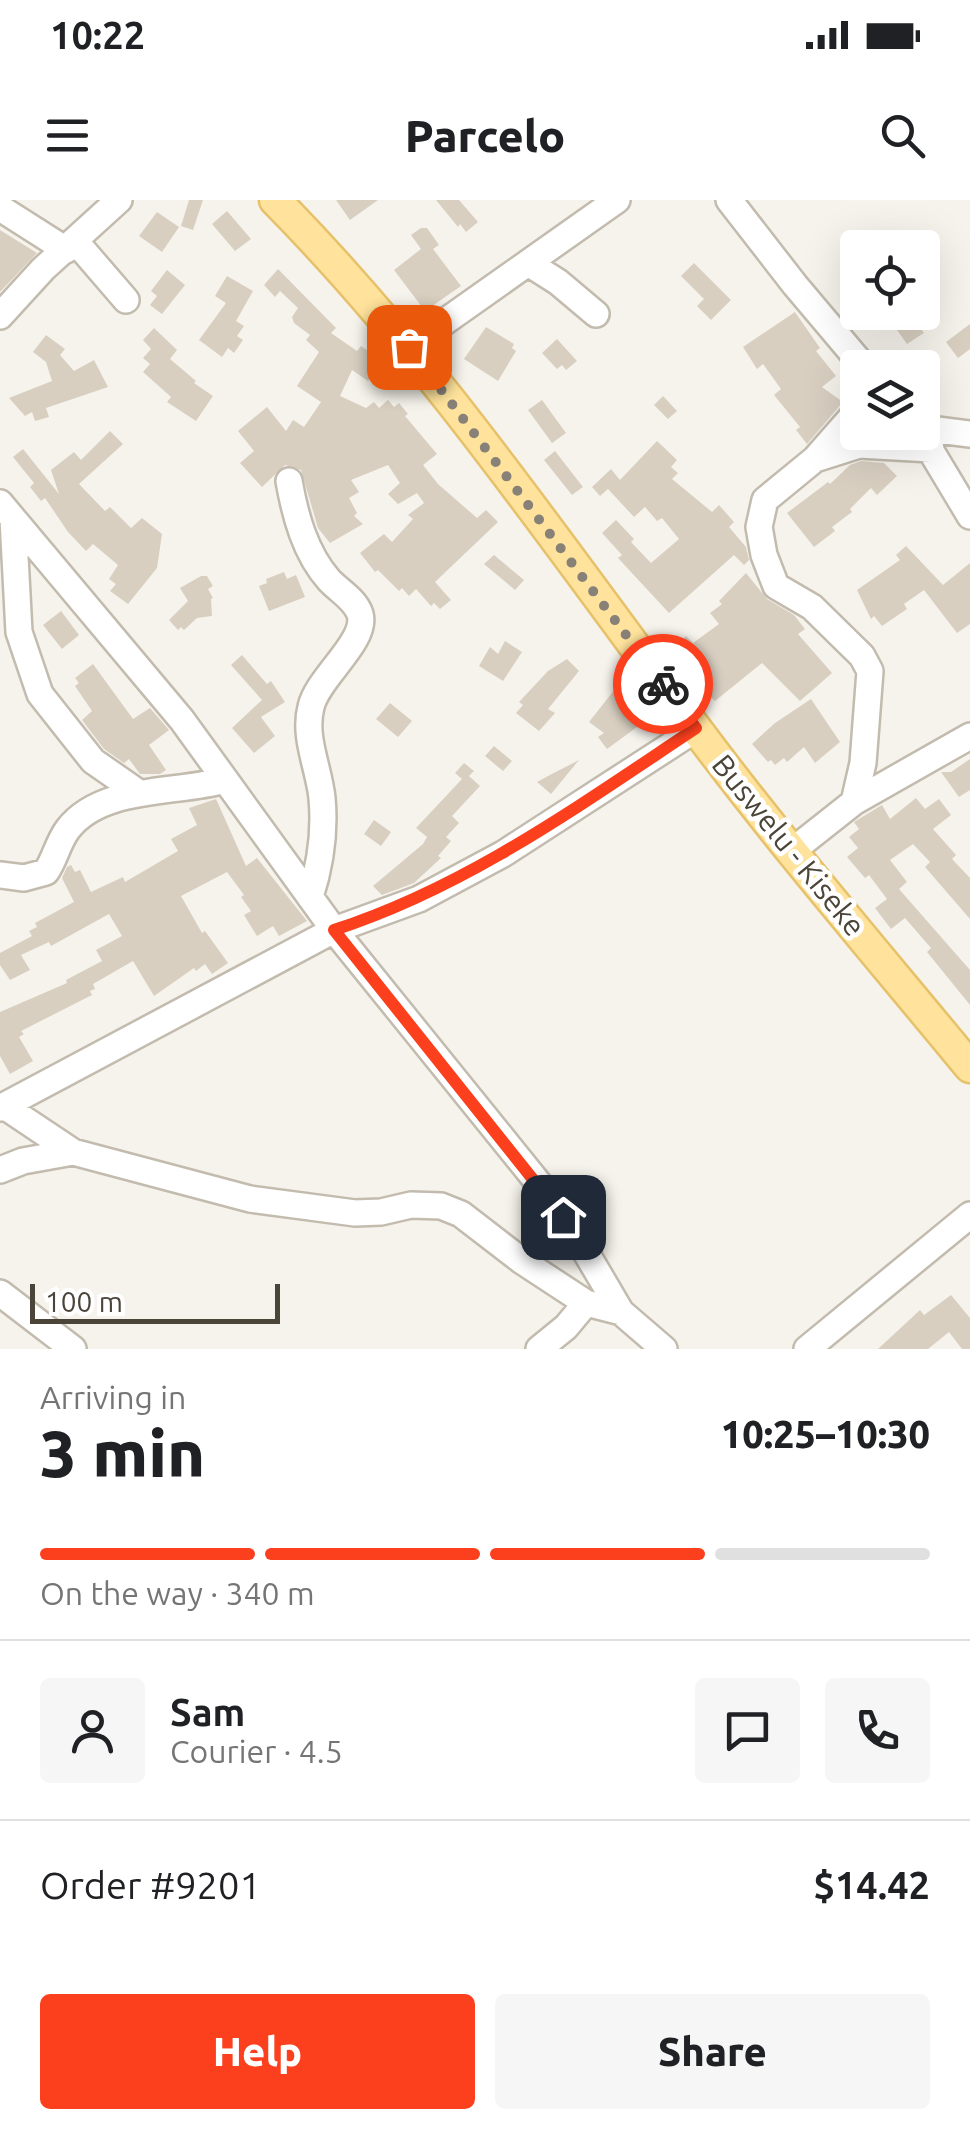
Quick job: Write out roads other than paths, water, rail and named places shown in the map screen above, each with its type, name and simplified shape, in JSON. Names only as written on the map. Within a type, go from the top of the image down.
[{"type":"main road","name":"Buswelu - Kiseke","points":[[276,200],[409,347],[696,728],[970,1066]]},
{"type":"street","points":[[0,316],[42,269],[120,200]]},
{"type":"street","points":[[409,347],[617,200]]},
{"type":"street","points":[[730,200],[794,285],[850,350]]},
{"type":"street","points":[[0,208],[43,238],[71,246],[126,300]]},
{"type":"street","points":[[528,263],[596,314]]},
{"type":"street","points":[[840,430],[814,459],[765,500],[759,526],[764,555],[776,586],[812,607],[862,656],[870,671],[863,762],[854,802]]},
{"type":"street","points":[[940,436],[970,434]]},
{"type":"street","points":[[814,459],[843,450]]},
{"type":"street","points":[[932,450],[970,516]]},
{"type":"street","points":[[288,481],[298,523],[314,557],[326,577],[355,604],[361,620],[355,639],[311,703],[309,732],[323,802],[318,872],[310,897]]},
{"type":"street","points":[[6,511],[182,720],[334,930],[544,1190],[622,1312],[664,1349]]},
{"type":"street","points":[[6,511],[19,632],[40,694],[93,762],[139,793]]},
{"type":"street","points":[[622,1312],[586,1303],[522,1261],[462,1214],[442,1206],[411,1205],[355,1213],[250,1199],[73,1152],[2,1107],[334,930],[418,899],[503,854],[696,728]]},
{"type":"street","points":[[792,851],[854,802],[970,736]]},
{"type":"street","points":[[0,875],[24,878],[46,872],[61,840],[76,821],[121,796],[200,787],[225,780]]},
{"type":"street","points":[[0,1170],[23,1161],[73,1152]]},
{"type":"street","points":[[807,1349],[970,1215]]},
{"type":"street","points":[[0,1293],[73,1349]]},
{"type":"street","points":[[539,1349],[566,1328],[586,1303]]}]
